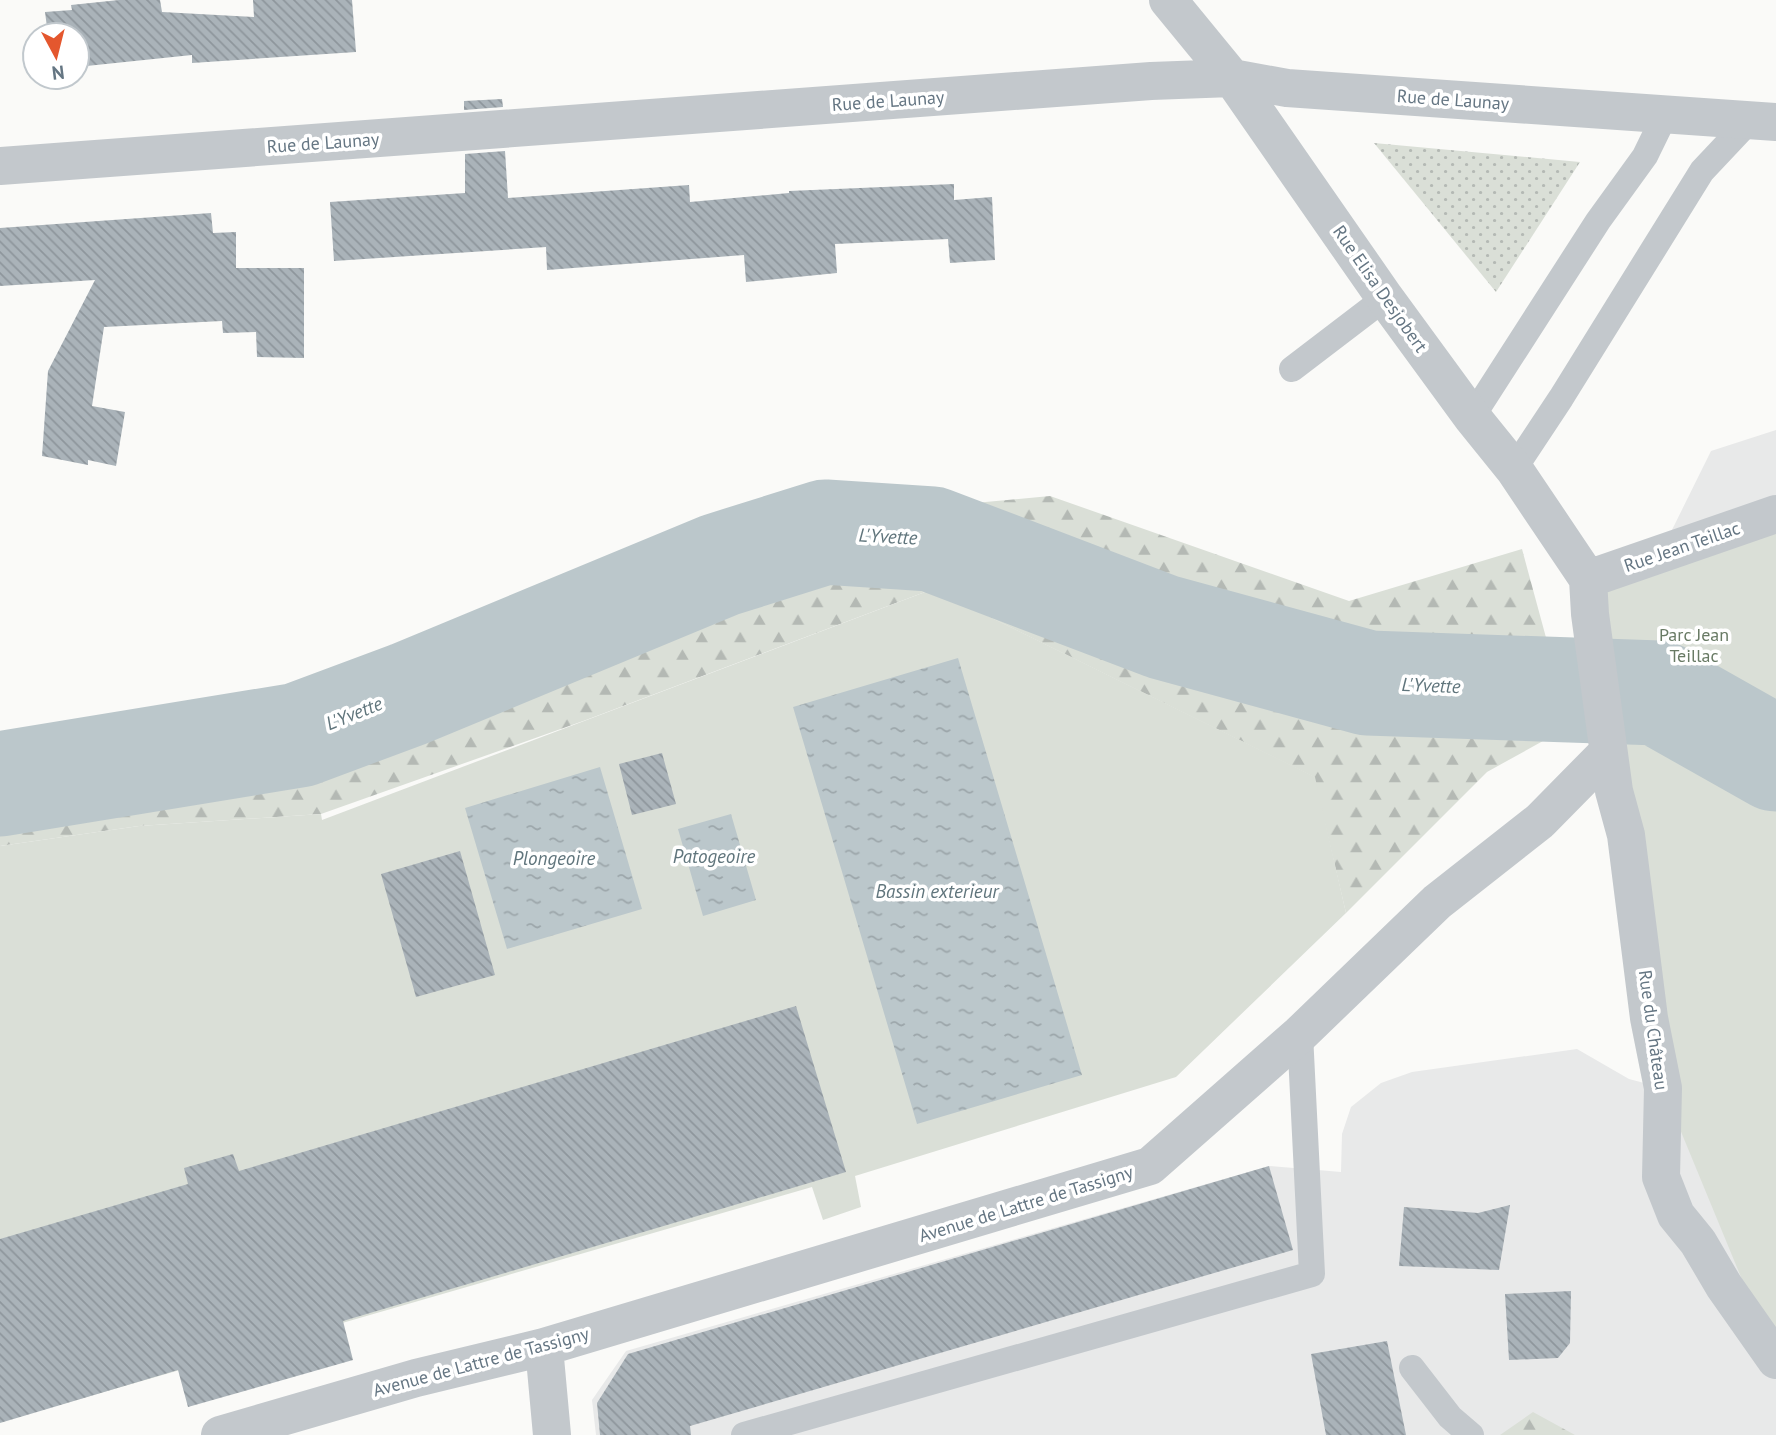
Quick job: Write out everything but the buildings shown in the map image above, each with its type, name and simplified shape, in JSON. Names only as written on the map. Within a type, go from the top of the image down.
[{"type":"street","name":"Rue Elisa Desjobert","points":[[1168,0],[1232,78],[1385,298],[1472,417],[1514,469],[1589,596]]},
{"type":"street","name":"Rue de Launay","points":[[0,166],[1151,81],[1232,78],[1287,88],[1763,121]]},
{"type":"street","name":"Rue Jean Teillac","points":[[1589,596],[1776,514]]},
{"type":"street","points":[[1589,596],[1608,752]]},
{"type":"street","name":"Avenue de Lattre de Tassigny","points":[[220,1435],[416,1378],[544,1347],[1150,1167],[1300,1034],[1437,902],[1540,821],[1608,752]]},
{"type":"street","name":"Rue du Château","points":[[1608,752],[1614,791],[1626,835],[1649,1018],[1663,1088],[1661,1177],[1676,1215],[1698,1242],[1724,1286],[1776,1360]]},
{"type":"street","points":[[544,1347],[552,1435]]},
{"type":"lane","points":[[1472,417],[1598,221],[1645,156],[1665,115]]},
{"type":"lane","points":[[1514,469],[1562,398],[1702,172],[1763,121]]},
{"type":"lane","points":[[1292,369],[1385,298]]},
{"type":"lane","points":[[744,1435],[1312,1274],[1300,1034]]},
{"type":"lane","points":[[1412,1368],[1450,1417],[1471,1435]]},
{"type":"shaded area","points":[[1776,430],[1776,1435],[596,1435],[592,1400],[626,1351],[1269,1166],[1341,1172],[1342,1134],[1351,1107],[1381,1083],[1412,1072],[1577,1049],[1629,1079],[1663,1088],[1621,633],[1711,451]]},
{"type":"green space","points":[[1374,143],[1580,162],[1496,292]]},
{"type":"green space","points":[[1050,496],[1349,601],[1522,549],[1570,726],[1487,772],[1346,913],[1314,777],[933,589],[586,720],[321,814],[139,826],[0,846],[0,771],[286,713],[599,585],[823,517]]},
{"type":"green space","name":"Parc Jean Teillac","points":[[1776,525],[1776,1362],[1663,1088],[1605,585]]},
{"type":"green space","points":[[933,589],[1315,777],[1346,913],[1176,1077],[855,1176],[861,1207],[823,1220],[812,1187],[0,1422],[0,846],[139,826],[321,814],[322,820]]},
{"type":"green space","points":[[1533,1412],[1575,1435],[1500,1435]]},
{"type":"water","name":"Bassin exterieur","points":[[958,658],[1082,1075],[917,1124],[793,707]]},
{"type":"water","name":"Plongeoire","points":[[600,767],[642,909],[507,949],[465,808]]},
{"type":"water","name":"Patogeoire","points":[[731,814],[756,900],[703,916],[678,829]]},
{"type":"waterway","name":"L'Yvette","points":[[0,784],[299,735],[409,694],[720,565],[825,532],[932,539],[1163,627],[1368,683],[1659,693],[1776,759]]}]
